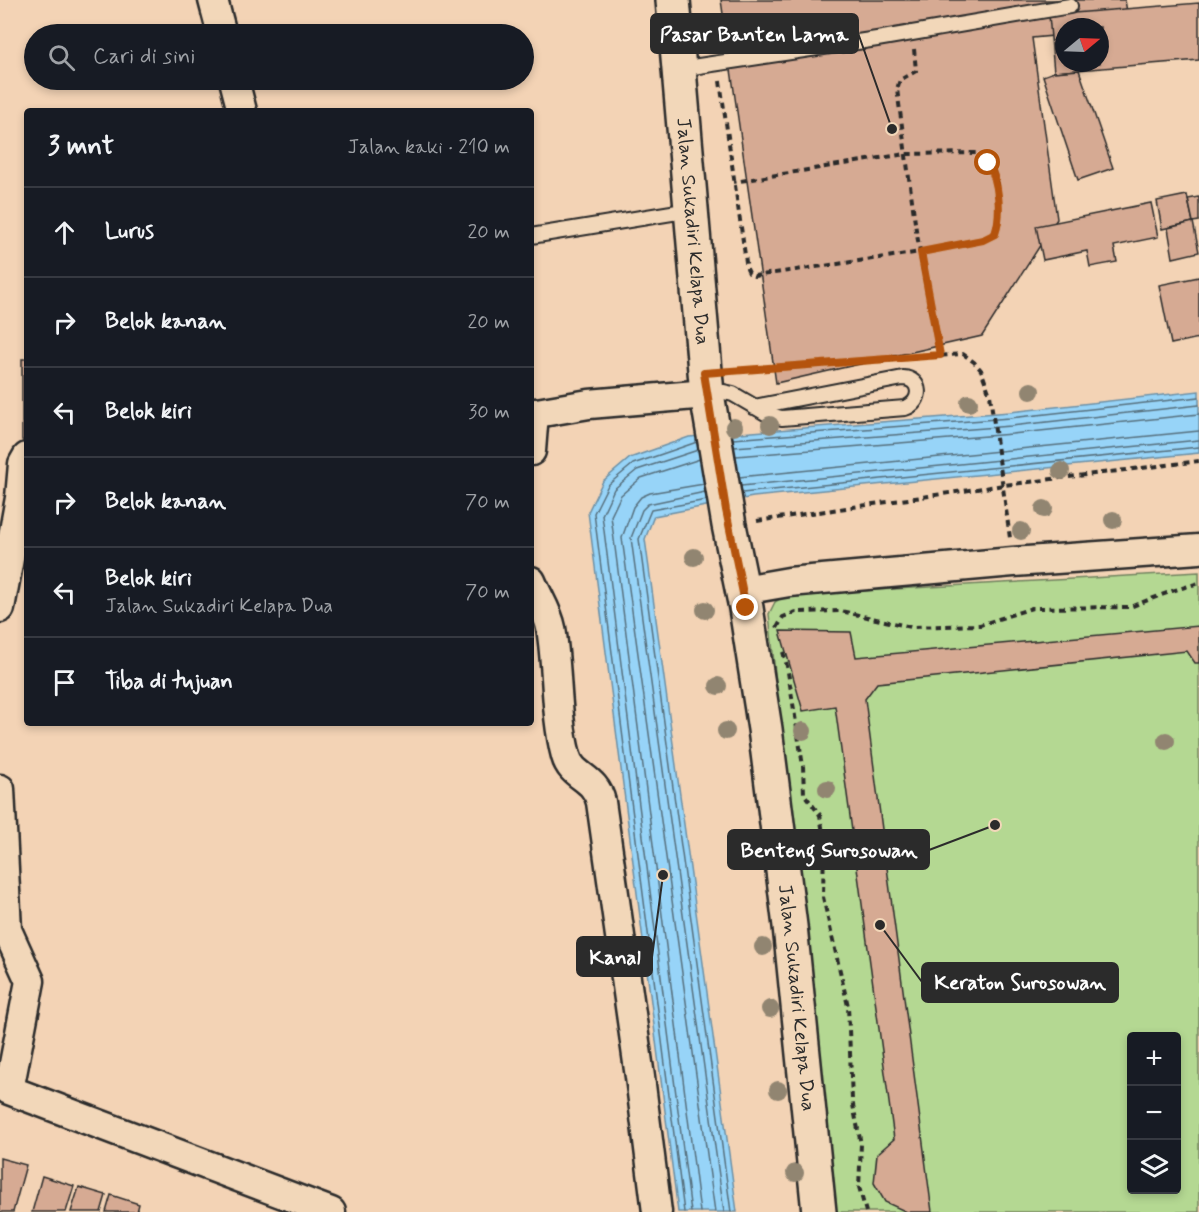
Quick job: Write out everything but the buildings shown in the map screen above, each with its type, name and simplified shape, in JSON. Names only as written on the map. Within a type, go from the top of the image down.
[{"type":"main road","name":"Jalan Sukadiri Kelapa Dua","points":[[673,0],[706,383],[727,518],[743,590],[765,729],[789,915],[819,1212]]},
{"type":"street","points":[[213,0],[219,24]]},
{"type":"street","points":[[237,90],[241,108]]},
{"type":"street","points":[[534,414],[706,383]]},
{"type":"street","points":[[0,608],[20,498],[24,462]]},
{"type":"street","points":[[743,590],[789,582],[1013,562],[1199,549]]},
{"type":"street","points":[[534,588],[551,627],[560,729],[569,764],[593,784],[599,793],[601,802],[639,1066],[657,1212]]},
{"type":"street","points":[[0,789],[7,930],[30,981],[9,1090],[331,1212]]},
{"type":"lane","points":[[679,69],[1070,6]]},
{"type":"lane","points":[[534,236],[690,210]]},
{"type":"lane","points":[[706,383],[733,394],[753,407],[769,415],[782,418],[905,408],[913,406],[917,401],[917,390],[911,378],[903,378],[753,407]]},
{"type":"path","points":[[911,33],[917,69],[900,80],[897,89],[905,154],[940,355]]},
{"type":"path","points":[[718,63],[734,182],[747,269],[754,276],[921,252],[983,240],[995,234],[999,217],[993,171],[978,153],[905,154],[734,182]]},
{"type":"path","points":[[706,383],[940,355],[963,354],[969,357],[981,370],[990,395],[1013,562]]},
{"type":"path","points":[[727,518],[1199,461]]},
{"type":"path","points":[[779,638],[776,629],[783,617],[796,612],[841,611],[911,627],[980,625],[1032,608],[1130,607],[1199,583]]},
{"type":"path","points":[[782,647],[801,755],[804,794],[820,815],[824,839],[823,897],[848,1006],[852,1100],[861,1144],[859,1187],[866,1212]]},
{"type":"green space","points":[[1199,572],[1199,1212],[830,1212],[769,614],[775,602],[786,595]]},
{"type":"water","points":[[1199,391],[1199,453],[753,497],[654,516],[645,539],[737,1212],[678,1212],[588,512],[603,481],[630,458],[689,437],[1010,412]]},
{"type":"place","name":"Pasar Banten Lama","points":[[892,129]]},
{"type":"place","name":"Benteng Surosowan","points":[[995,825]]},
{"type":"place","name":"Kanal","points":[[663,875]]},
{"type":"place","name":"Keraton Surosowan","points":[[880,925]]},
{"type":"route","points":[[746,608],[726,510],[704,373],[940,355],[921,252],[983,240],[995,234],[999,217],[993,171],[988,163]]}]
